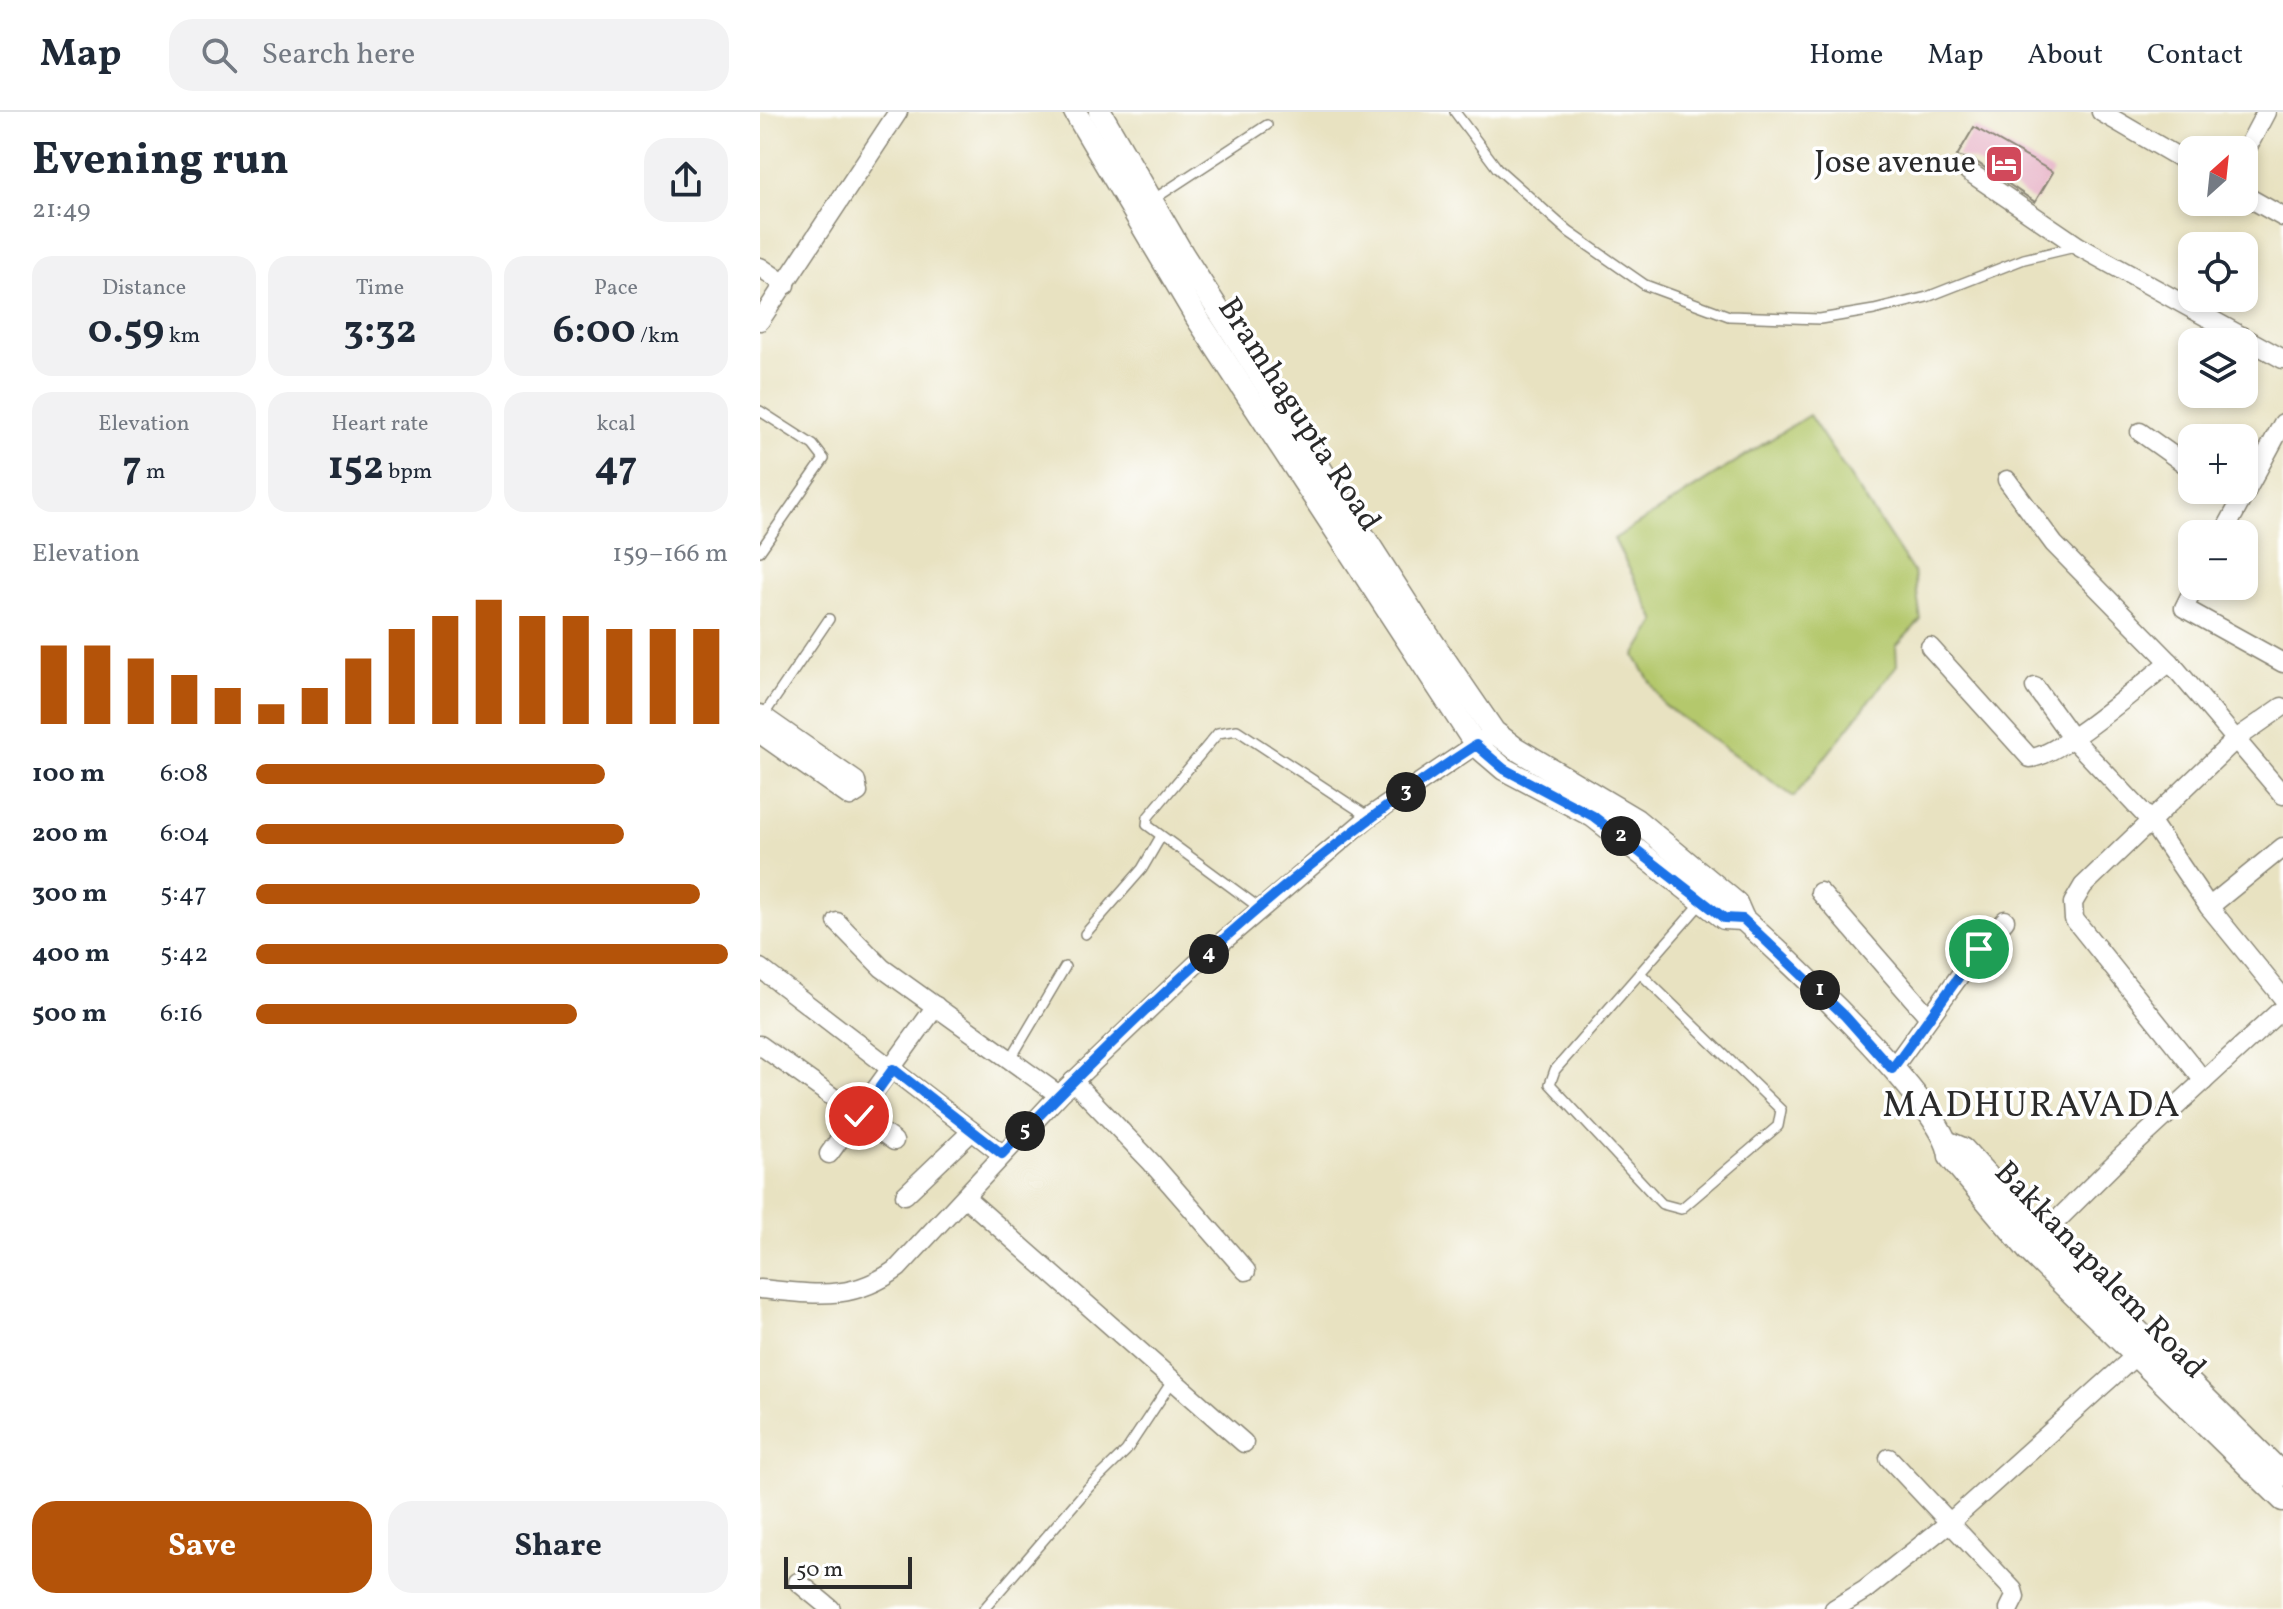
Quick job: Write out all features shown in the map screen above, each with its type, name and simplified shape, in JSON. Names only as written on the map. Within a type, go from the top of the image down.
[{"type":"street","points":[[760,321],[898,112]]},
{"type":"street","name":"Bramhagupta Road","points":[[1075,112],[1197,318],[1485,738]]},
{"type":"street","name":"Bramhagupta Road","points":[[1100,112],[1151,201],[1418,621],[1485,738]]},
{"type":"street","points":[[2101,112],[2178,157]]},
{"type":"street","points":[[2253,136],[2266,112]]},
{"type":"street","points":[[1968,171],[2078,246],[2283,359]]},
{"type":"street","points":[[2258,203],[2283,217]]},
{"type":"street","points":[[760,267],[786,285]]},
{"type":"street","points":[[2258,468],[2283,423]]},
{"type":"street","points":[[2140,432],[2178,459]]},
{"type":"street","points":[[2007,480],[2054,544],[2170,662],[2283,795]]},
{"type":"street","points":[[2188,600],[2184,608],[2283,663]]},
{"type":"street","points":[[1930,647],[2030,758],[2040,758],[2072,738],[2170,662]]},
{"type":"street","points":[[2035,687],[2072,738],[2149,819],[2209,907],[2283,998]]},
{"type":"street","points":[[2204,1081],[2074,919],[2073,903],[2083,886],[2149,819],[2236,739],[2283,706]]},
{"type":"street","points":[[761,721],[856,781],[858,792],[850,797],[761,721]]},
{"type":"street","points":[[760,1289],[819,1294],[850,1292],[878,1283],[898,1268],[966,1198],[1002,1154],[1141,1014],[1369,817],[1485,738],[1504,769],[1593,816],[1724,918],[1743,919]]},
{"type":"street","name":"Bakkanapalem Road","points":[[1485,738],[1524,754],[1604,798],[1636,820],[1736,903],[1743,919],[1845,1016],[1892,1069],[1949,1143],[1950,1157],[2034,1242],[2134,1357],[2283,1500]]},
{"type":"street","points":[[2209,907],[2283,847]]},
{"type":"street","points":[[1820,892],[1929,1017]]},
{"type":"street","points":[[1892,1069],[2005,920]]},
{"type":"street","points":[[837,922],[868,956],[1059,1095]]},
{"type":"street","points":[[760,968],[1002,1154]]},
{"type":"street","points":[[829,1154],[936,1006]]},
{"type":"street","points":[[2283,1008],[2034,1242],[2283,1475]]},
{"type":"street","points":[[760,1045],[894,1141]]},
{"type":"street","points":[[1073,1081],[1152,1163],[1246,1271]]},
{"type":"street","points":[[905,1195],[972,1131]]},
{"type":"street","points":[[966,1198],[1244,1443]]},
{"type":"street","points":[[1834,1609],[1865,1590],[1949,1523],[2134,1357]]},
{"type":"street","points":[[1889,1458],[2013,1590],[2015,1597],[2009,1609]]},
{"type":"street","points":[[798,1582],[831,1609]]},
{"type":"lane","points":[[1455,112],[1497,168],[1569,232],[1645,285],[1729,316],[1820,319],[1874,310],[1927,297],[2024,259],[2078,246]]},
{"type":"lane","points":[[1151,201],[1267,125]]},
{"type":"lane","points":[[760,411],[822,451],[824,459],[760,551]]},
{"type":"lane","points":[[761,721],[829,619]]},
{"type":"lane","points":[[1261,910],[1160,838],[1147,825],[1148,817],[1218,733],[1237,730],[1369,817]]},
{"type":"lane","points":[[1085,934],[1142,869],[1160,838]]},
{"type":"lane","points":[[1640,973],[1781,1110],[1778,1126],[1681,1209],[1662,1204],[1550,1084],[1555,1070],[1703,901]]},
{"type":"lane","points":[[1010,1060],[1065,967]]},
{"type":"lane","points":[[984,1609],[1089,1487],[1126,1451],[1173,1380]]},
{"type":"green space","points":[[1809,415],[1914,573],[1921,620],[1896,646],[1897,665],[1794,797],[1664,705],[1635,656],[1656,621],[1614,539]]},
{"type":"building","name":"Jose avenue","points":[[1974,127],[2053,172],[2035,202],[1975,161],[1957,156]]},
{"type":"place","name":"Jose avenue","points":[[2004,164]]},
{"type":"district","name":"MADHURAVADA","points":[[2032,1107]]},
{"type":"route","points":[[859,1116],[893,1069],[1002,1154],[1141,1014],[1195,965],[1369,817],[1476,745],[1504,769],[1593,816],[1724,918],[1743,919],[1845,1016],[1892,1069],[1979,949]]}]
